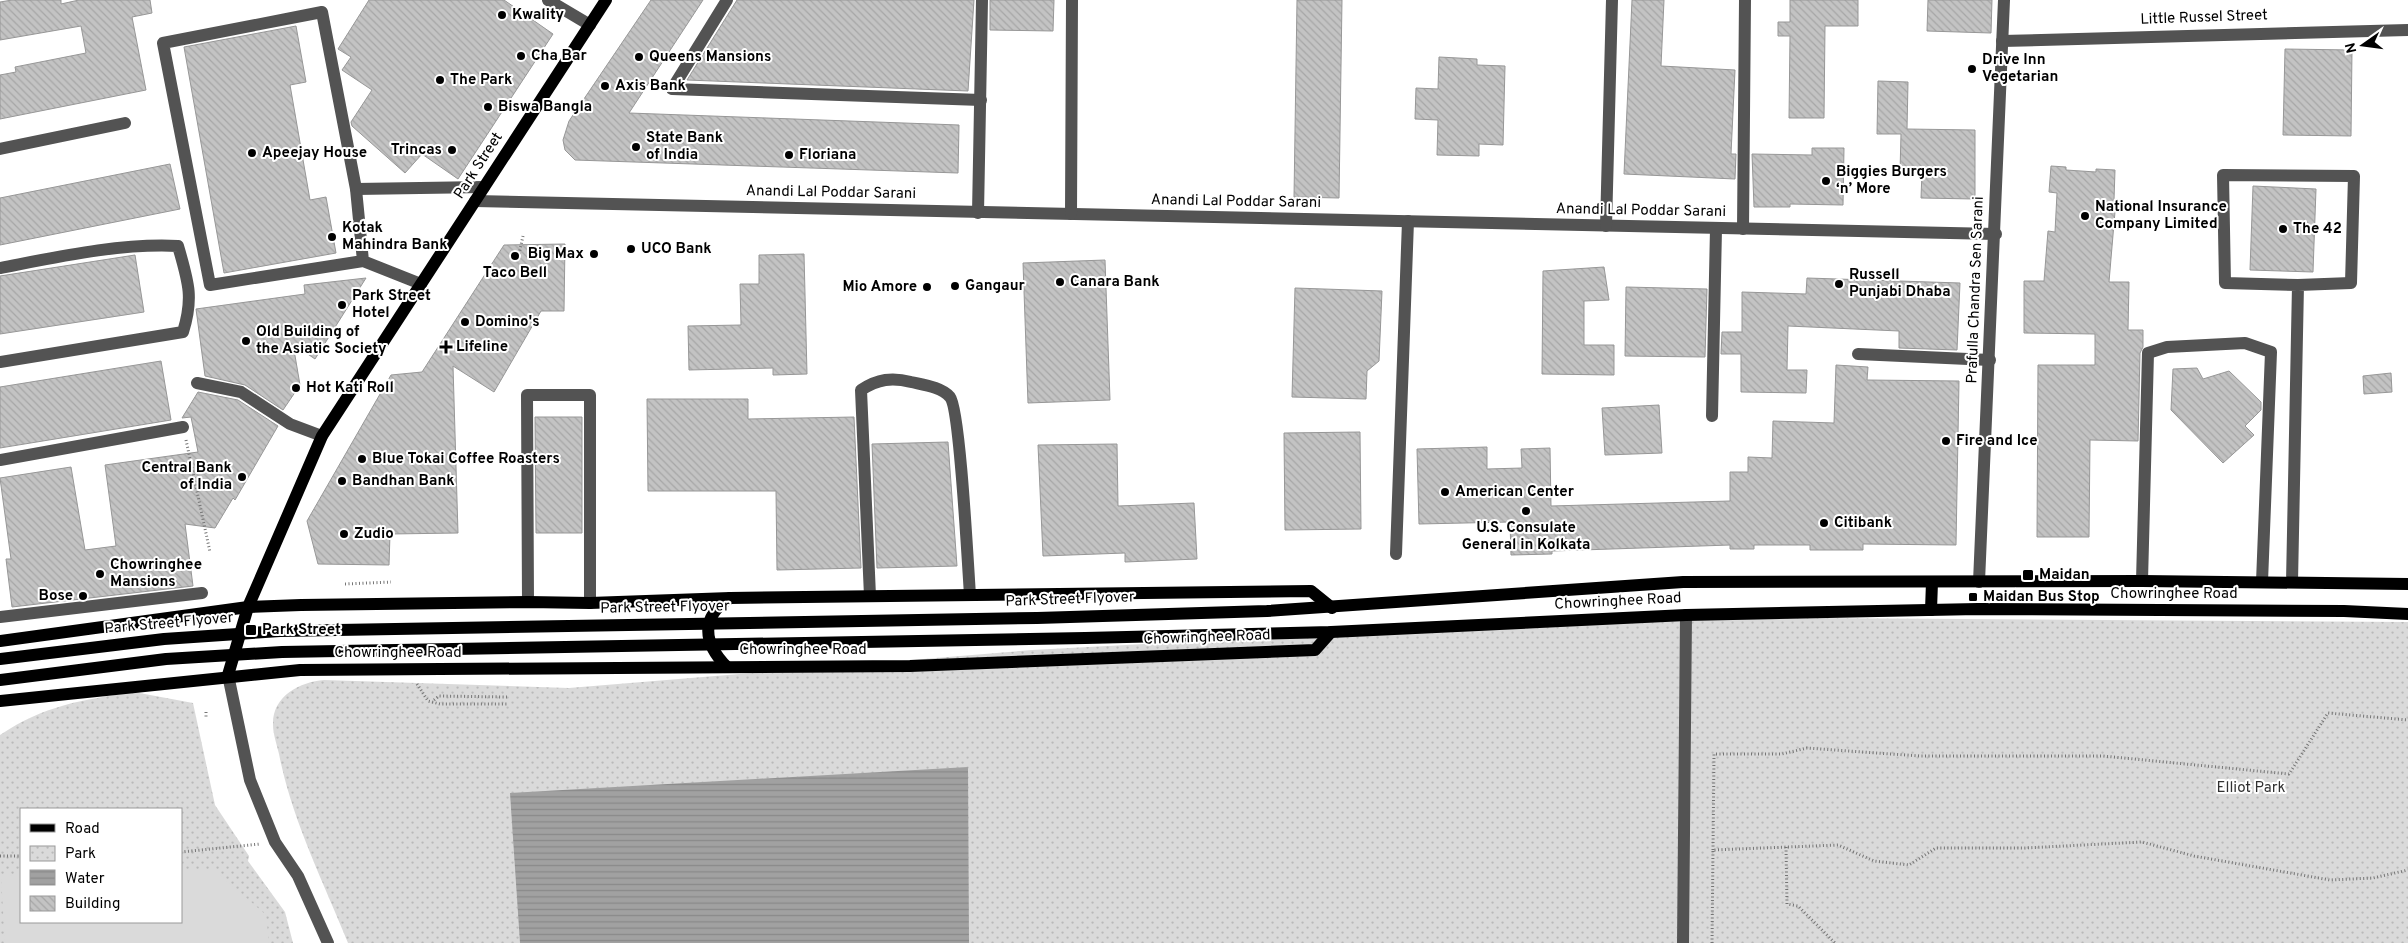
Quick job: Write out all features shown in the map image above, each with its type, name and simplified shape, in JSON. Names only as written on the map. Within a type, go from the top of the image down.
[{"type":"main road","name":"Park Street","points":[[228,676],[248,607],[322,436],[606,0]]},
{"type":"main road","name":"Chowringhee Road","points":[[1332,608],[1683,582],[2142,581],[2408,584]]},
{"type":"main road","points":[[1931,610],[1932,582]]},
{"type":"main road","points":[[0,641],[248,607],[528,602],[590,603],[730,598],[1311,591],[1332,608]]},
{"type":"main road","points":[[727,667],[712,651],[708,630],[715,611],[730,598]]},
{"type":"main road","name":"Park Street Flyover","points":[[0,659],[164,639],[280,631],[1037,618],[1332,608]]},
{"type":"main road","name":"Chowringhee Road","points":[[0,701],[300,670],[910,666],[1315,650],[1331,632],[1686,615],[1931,610],[2344,611],[2408,614]]},
{"type":"main road","points":[[0,680],[166,659],[282,652],[1331,632]]},
{"type":"street","points":[[548,0],[590,24]]},
{"type":"street","points":[[726,0],[672,89],[981,100]]},
{"type":"street","points":[[978,213],[982,0]]},
{"type":"street","points":[[1071,214],[1072,0]]},
{"type":"street","points":[[1606,226],[1612,0]]},
{"type":"street","points":[[1743,229],[1745,0]]},
{"type":"street","name":"Prafulla Chandra Sen Sarani","points":[[1979,582],[1996,234],[2004,0]]},
{"type":"street","points":[[363,261],[356,189],[322,12],[163,43],[210,285],[363,261],[421,284]]},
{"type":"street","name":"Little Russel Street","points":[[2002,40],[2408,30]]},
{"type":"street","points":[[0,149],[125,123]]},
{"type":"street","points":[[2223,175],[2354,176],[2351,283],[2298,286],[2225,283],[2223,175]]},
{"type":"street","points":[[356,189],[484,187]]},
{"type":"street","name":"Anandi Lal Poddar Sarani","points":[[476,201],[1996,234]]},
{"type":"street","points":[[1396,554],[1408,221]]},
{"type":"street","points":[[1712,416],[1716,229]]},
{"type":"street","points":[[0,268],[153,245],[178,246],[188,278],[190,310],[183,332],[0,362]]},
{"type":"street","points":[[2292,582],[2298,286]]},
{"type":"street","points":[[2142,581],[2148,353],[2167,347],[2245,343],[2270,352],[2262,582]]},
{"type":"street","points":[[1858,354],[1990,360]]},
{"type":"street","points":[[870,596],[861,390],[875,380],[898,378],[938,389],[951,398],[957,429],[970,595]]},
{"type":"street","points":[[197,383],[241,392],[290,424],[322,436]]},
{"type":"street","points":[[528,602],[527,395],[590,395],[590,603]]},
{"type":"street","points":[[0,460],[183,427]]},
{"type":"street","points":[[0,617],[202,593]]},
{"type":"street","points":[[1683,943],[1686,615]]},
{"type":"street","points":[[228,676],[250,780],[275,842],[298,876],[328,943]]},
{"type":"path","points":[[519,254],[523,236]]},
{"type":"path","points":[[183,427],[210,552]]},
{"type":"path","points":[[345,584],[391,582]]},
{"type":"path","points":[[424,694],[428,701],[440,704],[507,704]]},
{"type":"path","points":[[433,701],[439,696],[507,697]]},
{"type":"path","points":[[206,712],[206,719]]},
{"type":"path","points":[[1712,943],[1714,754],[1782,754],[1807,748],[1920,756],[2103,756],[2289,774],[2328,713],[2408,720]]},
{"type":"path","points":[[182,852],[275,842]]},
{"type":"path","points":[[1713,850],[1838,845],[1874,861],[1909,865],[1936,848],[2025,848],[2142,842],[2194,856],[2330,880],[2373,878],[2408,870]]},
{"type":"path","points":[[1786,847],[1787,904],[1798,906],[1835,943]]},
{"type":"path","points":[[0,856],[20,856]]},
{"type":"green space","name":"Maidan","points":[[1656,617],[2408,622],[2408,943],[348,943],[300,826],[285,779],[273,728],[277,706],[289,692],[297,687],[324,680],[569,688],[1032,650]]},
{"type":"green space","points":[[134,692],[193,703],[215,805],[249,856],[248,861],[285,912],[293,943],[0,943],[0,735],[48,710],[81,701]]},
{"type":"green space","points":[[214,870],[266,915],[269,943],[5,943],[1,876],[20,875],[20,923],[182,923],[182,871]]},
{"type":"water","points":[[968,767],[969,943],[520,943],[510,793]]},
{"type":"building","points":[[12,0],[61,0],[61,4],[79,0],[150,0],[152,13],[132,17],[146,90],[0,119],[0,75],[16,72],[15,67],[86,53],[81,26],[0,40],[0,2]]},
{"type":"building","name":"The Park","points":[[369,0],[504,0],[553,34],[458,179],[422,154],[405,173],[352,126],[351,122],[372,90],[342,70],[351,57],[338,49]]},
{"type":"building","name":"Queens Mansions","points":[[651,0],[703,0],[629,113],[959,125],[958,173],[575,160],[565,150],[563,140],[569,121]]},
{"type":"building","points":[[737,0],[974,0],[968,91],[687,80]]},
{"type":"building","points":[[990,0],[1054,0],[1053,31],[990,30]]},
{"type":"building","points":[[1297,0],[1342,0],[1339,198],[1294,197]]},
{"type":"building","points":[[1632,0],[1664,0],[1661,66],[1735,70],[1731,154],[1736,154],[1735,179],[1624,174]]},
{"type":"building","points":[[1790,0],[1858,0],[1858,26],[1825,26],[1824,118],[1789,118],[1790,36],[1778,36],[1778,22],[1790,22]]},
{"type":"building","points":[[1928,0],[1992,0],[1991,33],[1927,31]]},
{"type":"building","name":"Apeejay House","points":[[296,26],[306,82],[290,85],[310,200],[326,197],[336,253],[224,273],[184,47]]},
{"type":"building","points":[[2285,49],[2352,50],[2351,136],[2283,135]]},
{"type":"building","points":[[1439,57],[1477,59],[1477,65],[1505,66],[1503,145],[1479,144],[1479,156],[1437,155],[1438,120],[1415,119],[1416,88],[1438,89]]},
{"type":"building","points":[[1878,81],[1908,82],[1907,129],[1975,130],[1975,199],[1921,198],[1922,172],[1900,172],[1901,134],[1877,134]]},
{"type":"building","points":[[1812,148],[1844,148],[1843,205],[1790,204],[1790,207],[1754,207],[1752,154],[1812,155]]},
{"type":"building","points":[[170,164],[180,209],[0,245],[0,198]]},
{"type":"building","points":[[2051,166],[2066,167],[2066,170],[2096,172],[2096,169],[2115,170],[2114,200],[2116,200],[2109,282],[2129,282],[2128,330],[2143,330],[2143,347],[2140,353],[2138,441],[2090,440],[2089,537],[2037,537],[2038,365],[2095,365],[2095,334],[2024,333],[2024,281],[2044,281],[2048,231],[2055,232],[2057,193],[2049,192]]},
{"type":"building","name":"The 42","points":[[2253,186],[2316,189],[2313,272],[2250,270]]},
{"type":"building","points":[[565,244],[564,311],[541,311],[494,392],[453,366],[458,533],[390,534],[389,565],[318,564],[307,521],[391,375],[422,372],[504,245]]},
{"type":"building","points":[[804,254],[807,374],[773,375],[773,368],[689,370],[688,326],[741,325],[740,284],[759,284],[759,255]]},
{"type":"building","points":[[135,255],[144,312],[0,334],[0,276]]},
{"type":"building","points":[[1105,260],[1110,400],[1028,403],[1023,263]]},
{"type":"building","points":[[1604,267],[1609,300],[1584,301],[1584,345],[1614,345],[1614,375],[1542,374],[1543,271]]},
{"type":"building","name":"Old Building of the Asiatic Society","points":[[366,278],[315,359],[293,344],[300,385],[283,410],[245,385],[205,376],[196,309],[305,294],[304,285]]},
{"type":"building","points":[[1807,278],[1960,283],[1957,350],[1899,348],[1899,331],[1788,326],[1787,370],[1807,370],[1806,393],[1741,392],[1741,354],[1721,354],[1722,332],[1742,332],[1742,292],[1806,294]]},
{"type":"building","points":[[1626,287],[1707,289],[1705,357],[1625,356]]},
{"type":"building","points":[[1295,288],[1382,291],[1379,361],[1367,371],[1366,399],[1292,397]]},
{"type":"building","points":[[161,361],[171,420],[0,448],[0,387]]},
{"type":"building","points":[[1836,365],[1868,367],[1867,380],[1959,381],[1956,545],[1863,544],[1863,550],[1810,550],[1810,545],[1754,545],[1754,549],[1730,549],[1730,545],[1552,551],[1552,554],[1511,555],[1510,522],[1419,524],[1417,449],[1487,447],[1487,469],[1522,468],[1521,449],[1550,448],[1551,506],[1730,501],[1730,472],[1748,472],[1748,457],[1772,458],[1773,421],[1834,423]]},
{"type":"building","points":[[2197,368],[2203,379],[2229,371],[2261,402],[2261,410],[2245,426],[2254,435],[2223,463],[2171,410],[2173,369]]},
{"type":"building","points":[[2391,373],[2392,392],[2364,394],[2363,376]]},
{"type":"building","points":[[198,392],[238,400],[278,426],[235,500],[233,498],[215,528],[185,524],[193,586],[12,607],[6,559],[11,559],[0,478],[71,467],[85,550],[116,546],[105,465],[198,452],[191,417],[182,418]]},
{"type":"building","points":[[647,399],[748,399],[748,419],[854,417],[861,568],[777,570],[776,491],[648,491]]},
{"type":"building","points":[[1659,405],[1662,453],[1605,455],[1602,408]]},
{"type":"building","points":[[535,417],[582,417],[582,533],[536,533]]},
{"type":"building","points":[[1360,432],[1361,529],[1285,530],[1284,433]]},
{"type":"building","points":[[948,442],[957,566],[877,568],[872,444]]},
{"type":"building","points":[[1117,444],[1118,506],[1194,503],[1197,559],[1125,562],[1125,553],[1043,556],[1038,445]]},
{"type":"place","name":"Kwality","points":[[502,15]]},
{"type":"place","name":"Cha Bar","points":[[521,56]]},
{"type":"place","name":"Queens Mansions","points":[[639,57]]},
{"type":"place","name":"Drive Inn Vegetarian","points":[[1972,69]]},
{"type":"place","name":"The Park","points":[[440,80]]},
{"type":"place","name":"Axis Bank","points":[[605,86]]},
{"type":"place","name":"Biswa Bangla","points":[[488,107]]},
{"type":"place","name":"State Bank of India","points":[[636,147]]},
{"type":"place","name":"Trincas","points":[[452,150]]},
{"type":"place","name":"Apeejay House","points":[[252,153]]},
{"type":"place","name":"Floriana","points":[[789,155]]},
{"type":"place","name":"Biggies Burgers ‘n’ More","points":[[1826,181]]},
{"type":"place","name":"National Insurance Company Limited","points":[[2085,216]]},
{"type":"place","name":"The 42","points":[[2283,229]]},
{"type":"place","name":"Kotak Mahindra Bank","points":[[332,237]]},
{"type":"place","name":"UCO Bank","points":[[631,249]]},
{"type":"place","name":"Big Max","points":[[594,254]]},
{"type":"place","name":"Taco Bell","points":[[515,256]]},
{"type":"place","name":"Canara Bank","points":[[1060,282]]},
{"type":"place","name":"Russell Punjabi Dhaba","points":[[1839,284]]},
{"type":"place","name":"Gangaur","points":[[955,286]]},
{"type":"place","name":"Mio Amore","points":[[927,287]]},
{"type":"place","name":"Park Street Hotel","points":[[342,305]]},
{"type":"place","name":"Domino's","points":[[465,322]]},
{"type":"place","name":"Old Building of the Asiatic Society","points":[[246,341]]},
{"type":"place","name":"Lifeline","points":[[446,347]]},
{"type":"place","name":"Hot Kati Roll","points":[[296,388]]},
{"type":"place","name":"Fire and Ice","points":[[1946,441]]},
{"type":"place","name":"Blue Tokai Coffee Roasters","points":[[362,459]]},
{"type":"place","name":"Central Bank of India","points":[[242,477]]},
{"type":"place","name":"Bandhan Bank","points":[[342,481]]},
{"type":"place","name":"American Center","points":[[1445,492]]},
{"type":"place","name":"U.S. Consulate General in Kolkata","points":[[1526,511]]},
{"type":"place","name":"Citibank","points":[[1824,523]]},
{"type":"place","name":"Zudio","points":[[344,534]]},
{"type":"place","name":"Chowringhee Mansions","points":[[100,574]]},
{"type":"place","name":"Maidan","points":[[2028,575]]},
{"type":"place","name":"Bose","points":[[83,596]]},
{"type":"place","name":"Maidan Bus Stop","points":[[1973,597]]},
{"type":"place","name":"Park Street","points":[[251,630]]},
{"type":"park label","name":"Elliot Park","points":[[2251,788]]}]
